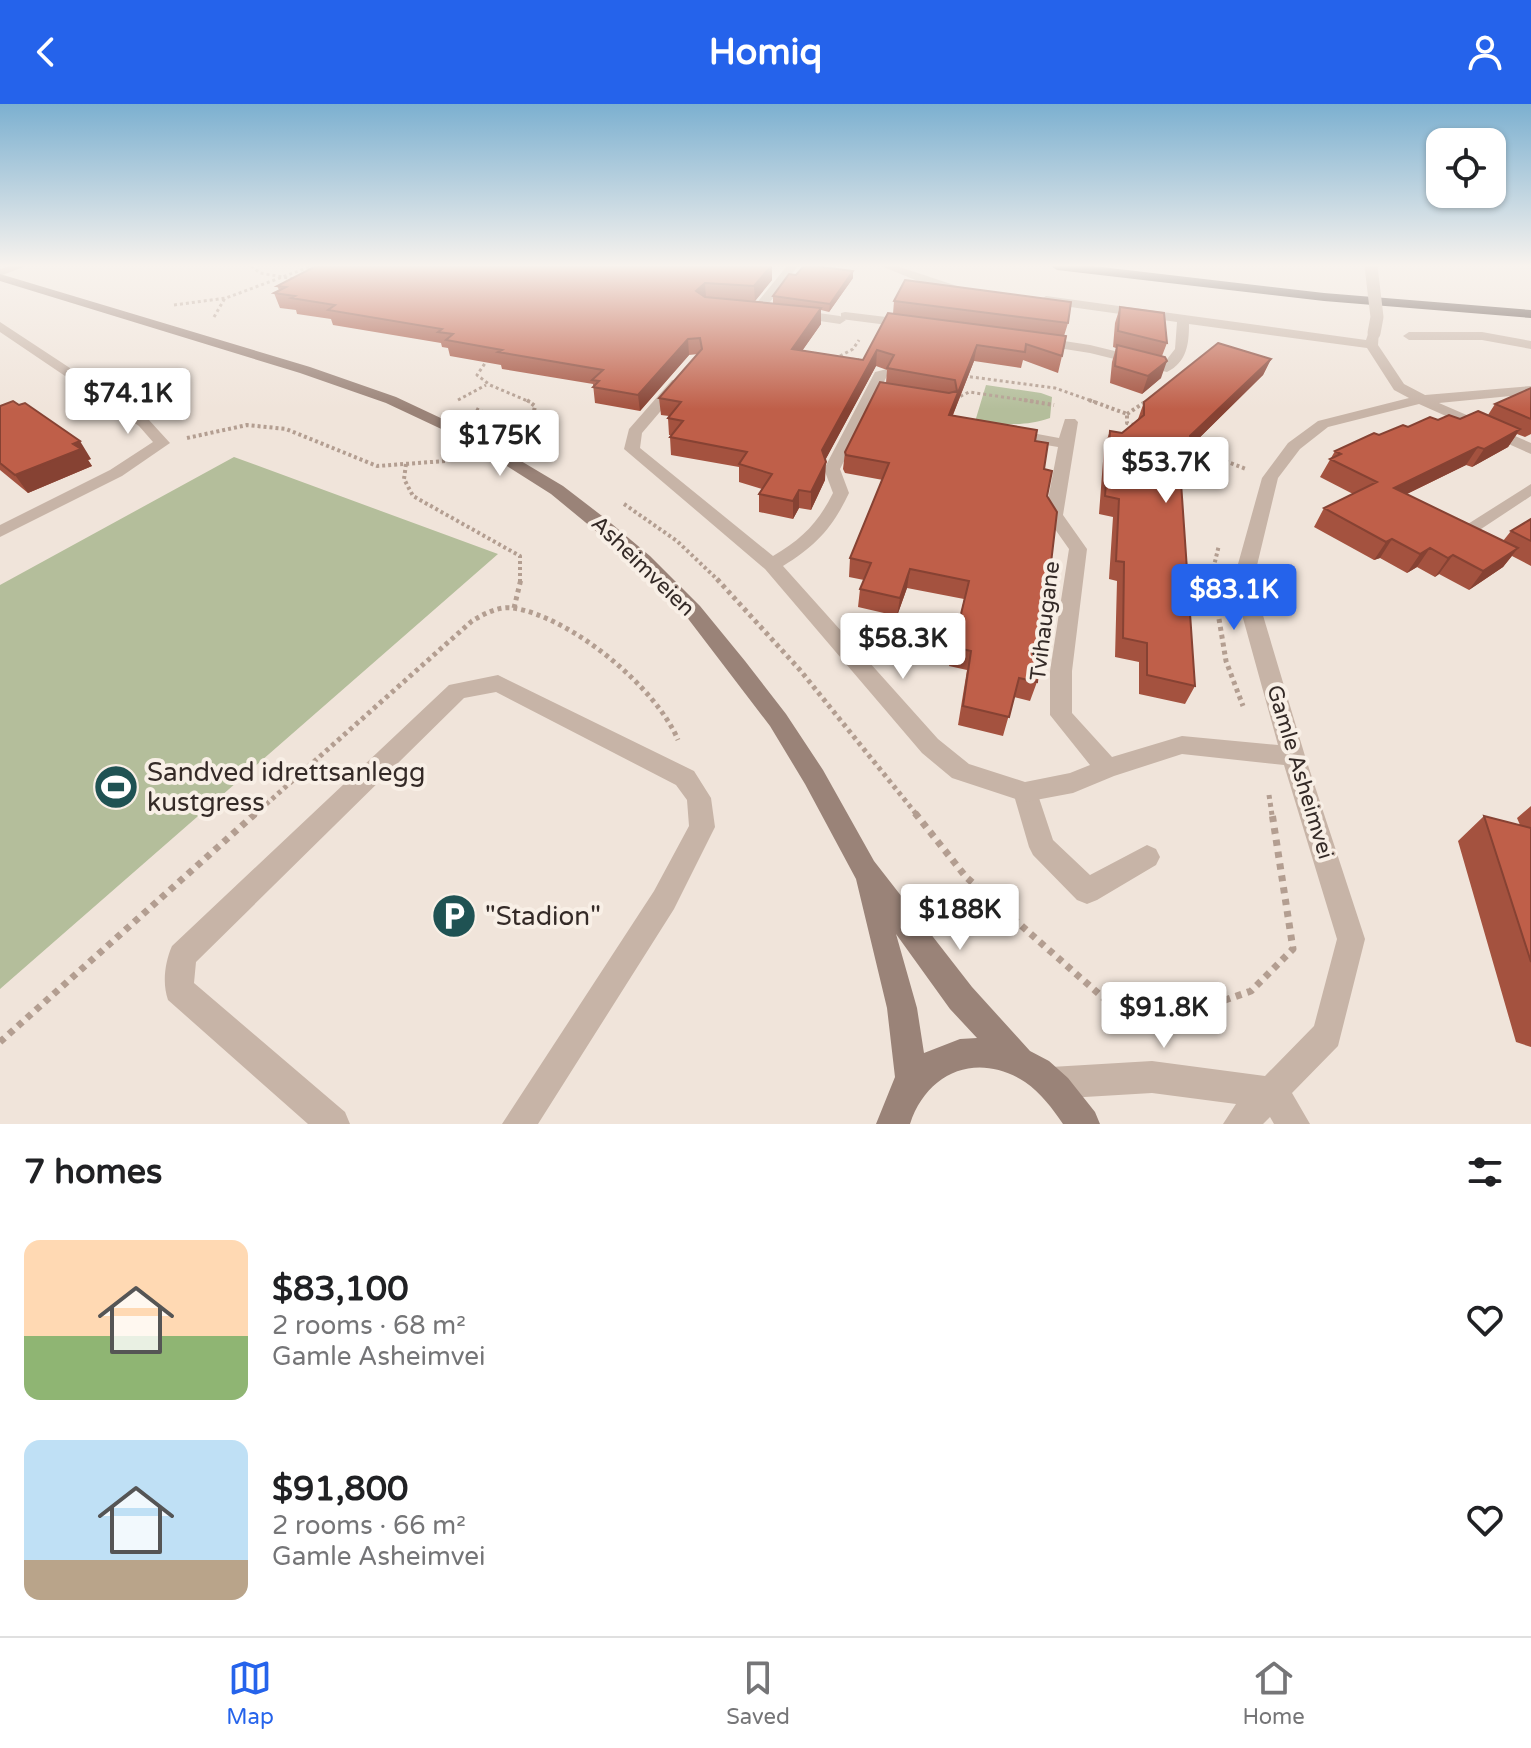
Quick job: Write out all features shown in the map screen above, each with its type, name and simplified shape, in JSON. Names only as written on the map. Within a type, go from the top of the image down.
[{"type":"main road","name":"Asheimveien","points":[[124,314],[391,400],[474,439],[557,490],[643,560],[693,611],[778,720],[865,870],[961,998],[1019,1062]]},
{"type":"main road","name":"Asheimveien","points":[[865,870],[902,1008],[896,1107]]},
{"type":"main road","points":[[896,1107],[937,1061],[968,1052],[985,1052],[1019,1062],[1051,1083],[1083,1124]]},
{"type":"street","points":[[804,314],[920,326]]},
{"type":"street","points":[[1156,314],[1373,339]]},
{"type":"street","points":[[1377,314],[1373,339],[1399,387],[1419,400],[1531,449]]},
{"type":"street","points":[[1167,368],[1182,350],[1183,317]]},
{"type":"street","points":[[861,337],[874,319]]},
{"type":"street","points":[[0,326],[144,423],[162,443],[116,473],[0,532]]},
{"type":"street","points":[[1409,336],[1482,336],[1531,345]]},
{"type":"street","points":[[1029,340],[1090,349],[1167,368]]},
{"type":"street","points":[[1145,402],[1172,380],[1167,368]]},
{"type":"street","points":[[686,372],[634,432],[632,449],[772,565],[930,746],[961,771],[1025,792],[1073,783],[1107,768],[1182,745],[1293,756]]},
{"type":"street","points":[[772,565],[813,540],[825,527],[841,493],[832,469],[882,392],[882,372]]},
{"type":"street","name":"Gamle Asheimvei","points":[[1240,1124],[1327,1035],[1351,939],[1293,756],[1243,582],[1270,478],[1294,446],[1323,424],[1419,400],[1531,390]]},
{"type":"street","name":"Tvihaugane","points":[[1065,414],[1066,444],[1054,515],[1078,549],[1061,671],[1061,715],[1107,768]]},
{"type":"street","points":[[1006,433],[1066,444]]},
{"type":"street","points":[[1469,529],[1531,489]]},
{"type":"street","points":[[333,1124],[179,989],[182,956],[457,691],[498,683],[685,778],[699,798],[702,827],[664,900],[519,1124]]},
{"type":"street","points":[[1025,792],[1042,847],[1087,891],[1147,857]]},
{"type":"street","points":[[1051,1083],[1152,1077],[1273,1093],[1293,1124]]},
{"type":"path","points":[[211,321],[216,314]]},
{"type":"path","points":[[839,356],[853,349],[861,337]]},
{"type":"path","points":[[494,354],[482,364],[477,375],[486,385],[525,397],[535,406],[533,416],[524,425]]},
{"type":"path","points":[[823,357],[839,356],[864,361]]},
{"type":"path","points":[[964,376],[1055,388],[1127,414]]},
{"type":"path","points":[[458,400],[486,385]]},
{"type":"path","points":[[947,403],[969,392],[1065,414]]},
{"type":"path","points":[[1127,414],[1145,402]]},
{"type":"path","points":[[1127,414],[1127,423],[1142,429]]},
{"type":"path","points":[[162,443],[247,425],[286,429],[377,466],[445,461],[456,457]]},
{"type":"path","points":[[1187,446],[1246,469]]},
{"type":"path","points":[[406,464],[404,479],[413,496],[520,556],[522,572],[514,608]]},
{"type":"green space","points":[[986,385],[1052,397],[1050,418],[1021,424],[974,425]]},
{"type":"green space","name":"Sandved idrettsanlegg kustgress","points":[[234,457],[498,554],[0,989],[0,585]]},
{"type":"building","points":[[350,314],[817,314],[792,349],[863,360],[888,314],[1066,336],[1062,356],[1026,344],[1025,352],[977,345],[949,415],[1037,430],[1035,441],[1048,443],[1044,469],[1052,471],[1047,496],[1057,512],[1037,682],[1019,678],[1009,717],[963,706],[971,651],[953,647],[969,581],[910,569],[900,598],[860,589],[871,563],[850,558],[889,463],[846,455],[845,452],[880,382],[949,393],[957,391],[955,380],[887,368],[894,355],[877,350],[822,450],[826,462],[811,492],[799,490],[793,501],[759,494],[772,474],[739,464],[747,452],[670,437],[683,421],[668,418],[681,402],[659,398],[702,349],[700,338],[688,339],[638,395],[593,387],[599,381],[592,380],[603,370],[446,340],[453,334],[438,332],[442,329]]},
{"type":"building","points":[[994,314],[1069,314],[1068,323]]},
{"type":"building","points":[[1119,314],[1164,314],[1167,343],[1118,331]]},
{"type":"building","points":[[1218,343],[1271,359],[1190,436],[1193,470],[1180,468],[1195,686],[1147,675],[1147,643],[1123,638],[1124,562],[1116,561],[1119,499],[1105,496],[1110,431],[1122,433],[1144,415],[1144,402]]},
{"type":"building","points":[[1117,345],[1165,357],[1167,361],[1148,376],[1115,366]]},
{"type":"building","points":[[1531,388],[1531,419],[1495,404]]},
{"type":"building","points":[[13,401],[19,405],[25,403],[80,441],[73,444],[81,449],[15,475],[0,463],[0,406]]},
{"type":"building","points":[[1478,411],[1520,429],[1484,449],[1478,447],[1394,488],[1518,548],[1483,571],[1453,555],[1448,558],[1430,548],[1420,554],[1392,539],[1386,542],[1324,508],[1377,482],[1330,459],[1341,454],[1335,451],[1374,433],[1379,435],[1403,425],[1408,427],[1430,417],[1438,420],[1449,415],[1460,419]]},
{"type":"building","points":[[1531,519],[1531,541],[1511,531]]},
{"type":"building","points":[[1484,816],[1531,828],[1531,962]]},
{"type":"place","name":"Sandved idrettsanlegg kustgress","points":[[116,787]]},
{"type":"place","name":"\"Stadion\"","points":[[454,916]]}]
